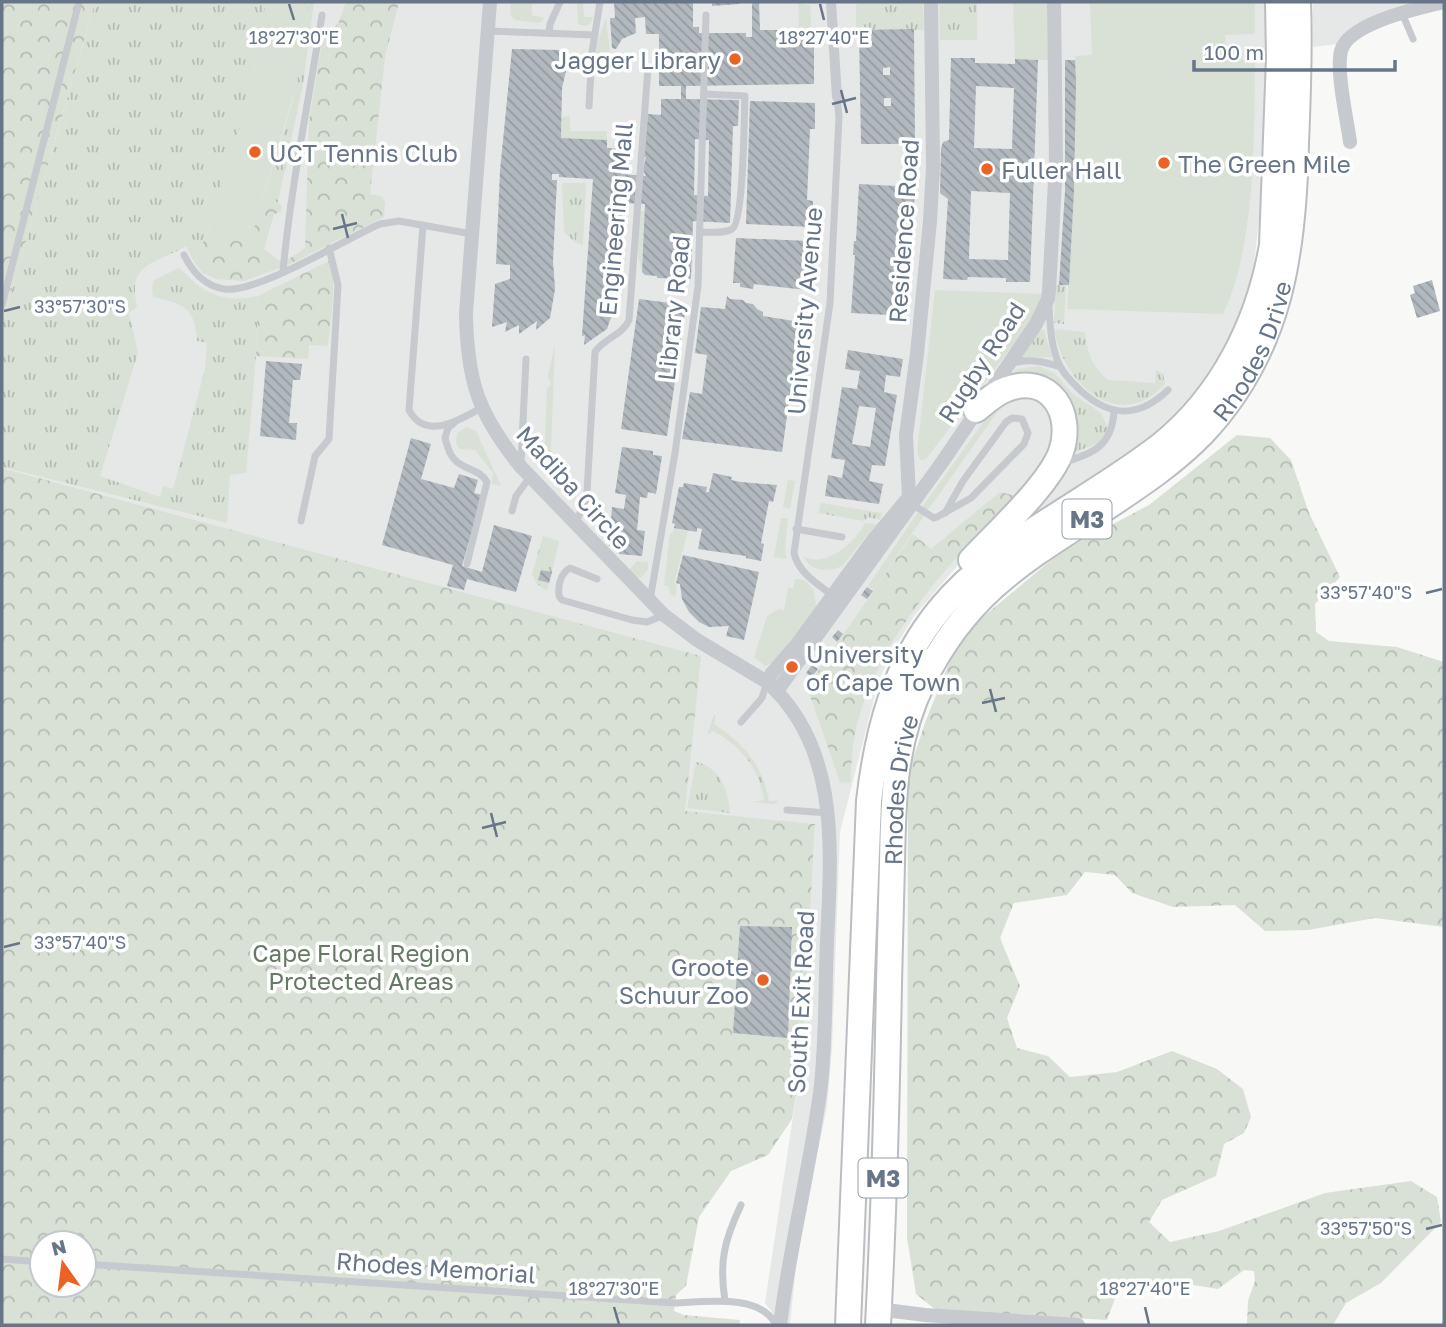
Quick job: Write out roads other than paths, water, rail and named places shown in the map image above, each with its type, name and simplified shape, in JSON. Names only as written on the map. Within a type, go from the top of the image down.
[{"type":"highway","name":"Rhodes Drive","points":[[854,1168],[869,801],[886,709],[905,664],[940,610],[987,563],[1129,469],[1163,443],[1201,405],[1238,348],[1254,316],[1267,274],[1272,245],[1279,58],[1278,2]]},
{"type":"highway","name":"Rhodes Drive","points":[[879,1319],[893,792],[901,741],[921,685],[951,631],[973,606],[1020,563],[1153,477],[1183,451],[1203,433],[1226,405],[1258,354],[1278,305],[1293,221],[1298,2]]},
{"type":"highway","points":[[869,801],[863,760],[868,733],[880,690],[906,636],[931,603],[1055,466],[1064,440],[1065,425],[1059,403],[1049,393],[1033,387],[1015,387],[997,393],[976,410]]},
{"type":"highway","points":[[834,1325],[838,1262],[854,1168]]},
{"type":"highway","name":"M3","points":[[848,1325],[854,1168]]},
{"type":"street","name":"Madiba Circle","points":[[490,2],[466,337],[471,373],[481,408],[500,441],[526,472],[664,615],[697,640],[772,687]]},
{"type":"street","name":"University Avenue","points":[[831,2],[837,97]]},
{"type":"street","name":"Residence Road","points":[[906,463],[906,435],[917,354],[933,167],[930,2]]},
{"type":"street","name":"Rugby Road","points":[[772,687],[943,461],[1036,324],[1048,299],[1056,164],[1054,2]]},
{"type":"street","points":[[1350,142],[1339,62],[1342,47],[1356,32],[1422,4],[1444,2]]},
{"type":"street","points":[[906,463],[912,469],[928,472],[943,461]]},
{"type":"street","points":[[906,463],[910,503]]},
{"type":"street","name":"South Exit Road","points":[[772,687],[793,712],[810,741],[825,786],[829,813],[828,920],[821,1078],[813,1137],[778,1325]]},
{"type":"street","points":[[879,1319],[925,1315],[1078,1325]]},
{"type":"lane","points":[[2,305],[79,2]]},
{"type":"lane","points":[[549,33],[559,2]]},
{"type":"lane","points":[[589,106],[600,2]]},
{"type":"lane","points":[[1402,13],[1413,39]]},
{"type":"lane","points":[[283,271],[288,214],[322,15]]},
{"type":"lane","name":"Library Road","points":[[650,601],[675,453],[698,286],[706,15]]},
{"type":"lane","points":[[488,32],[595,35]]},
{"type":"lane","name":"Engineering Mall","points":[[574,524],[587,492],[595,352],[599,345],[626,327],[629,320],[648,68]]},
{"type":"lane","points":[[700,232],[728,231],[734,229],[737,223],[745,96],[704,94]]},
{"type":"lane","name":"University Avenue","points":[[837,97],[839,117],[830,303],[794,553],[797,564],[804,573],[837,599]]},
{"type":"lane","points":[[184,255],[198,276],[221,289],[249,286],[380,224],[399,221],[472,234]]},
{"type":"lane","points":[[423,225],[409,410],[420,423],[439,426],[455,423]]},
{"type":"lane","points":[[301,521],[315,456],[329,439],[338,285],[329,248]]},
{"type":"lane","points":[[1048,299],[1051,333],[1060,367],[1090,398],[1114,411],[1125,412],[1147,407],[1168,390]]},
{"type":"lane","points":[[512,512],[526,472],[526,359]]},
{"type":"lane","points":[[1008,365],[1019,361],[1039,361],[1060,367]]},
{"type":"lane","points":[[467,564],[487,482],[482,475],[460,465],[452,458],[445,438],[448,428],[481,408]]},
{"type":"lane","points":[[1055,466],[1087,454],[1103,444],[1113,428],[1114,411]]},
{"type":"lane","points":[[910,503],[934,518],[945,513],[971,498],[1024,444],[1028,433],[1022,419],[1012,418],[1006,422],[963,481],[945,513]]},
{"type":"lane","points":[[796,530],[842,537]]},
{"type":"lane","points":[[597,579],[570,568],[561,578],[559,596],[562,600],[632,620],[647,622],[664,615]]},
{"type":"lane","points":[[741,722],[772,687]]},
{"type":"lane","points":[[762,698],[772,687]]},
{"type":"lane","points":[[787,810],[829,813]]},
{"type":"lane","points":[[725,1301],[723,1252],[741,1205]]},
{"type":"lane","points":[[2,1259],[28,1261]]},
{"type":"lane","name":"Rhodes Memorial","points":[[98,1266],[675,1303],[725,1301],[759,1308],[778,1325]]},
{"type":"place","name":"Jagger Library","points":[[735,59]]},
{"type":"place","name":"UCT Tennis Club","points":[[255,152]]},
{"type":"place","name":"The Green Mile","points":[[1164,163]]},
{"type":"place","name":"Fuller Hall","points":[[987,169]]},
{"type":"place","name":"University of Cape Town","points":[[792,667]]},
{"type":"place","name":"Groote Schuur Zoo","points":[[763,980]]},
{"type":"park label","name":"Cape Floral Region Protected Areas","points":[[361,966]]}]
